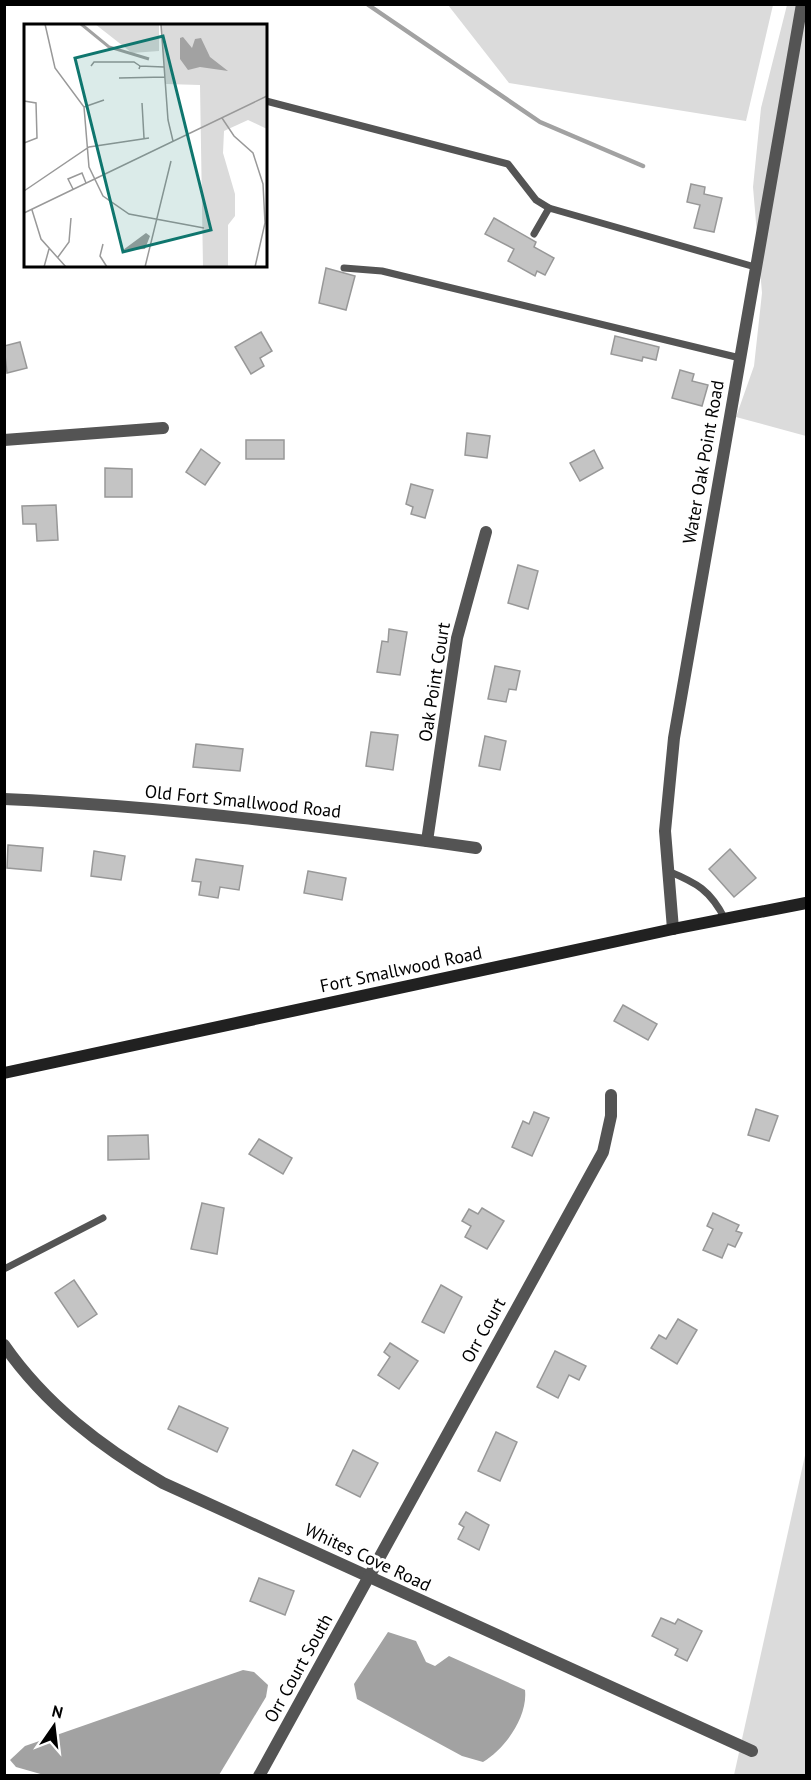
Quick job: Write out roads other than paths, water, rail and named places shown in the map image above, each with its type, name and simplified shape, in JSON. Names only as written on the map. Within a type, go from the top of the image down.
[{"type":"main road","name":"Fort Smallwood Road","points":[[4,1073],[673,929],[807,903]]},
{"type":"street","name":"Water Oak Point Road","points":[[673,929],[666,821],[674,738],[802,4]]},
{"type":"street","points":[[4,440],[163,428]]},
{"type":"street","name":"Oak Point Court","points":[[427,841],[457,638],[486,532]]},
{"type":"street","name":"Old Fort Smallwood Road","points":[[4,799],[127,806],[476,848]]},
{"type":"street","name":"Orr Court","points":[[368,1578],[603,1152],[611,1116],[611,1095]]},
{"type":"street","name":"Whites Cove Road","points":[[4,1345],[41,1391],[71,1420],[135,1467],[163,1483],[752,1751]]},
{"type":"street","name":"Orr Court South","points":[[259,1776],[368,1578]]},
{"type":"lane","points":[[267,101],[508,164],[536,200],[549,208],[755,267]]},
{"type":"lane","points":[[534,234],[549,208]]},
{"type":"lane","points":[[344,268],[382,271],[740,357]]},
{"type":"lane","points":[[668,871],[705,889],[715,899],[725,919]]},
{"type":"lane","points":[[4,1269],[103,1218]]},
{"type":"waterway","points":[[367,4],[540,122],[643,166]]}]
